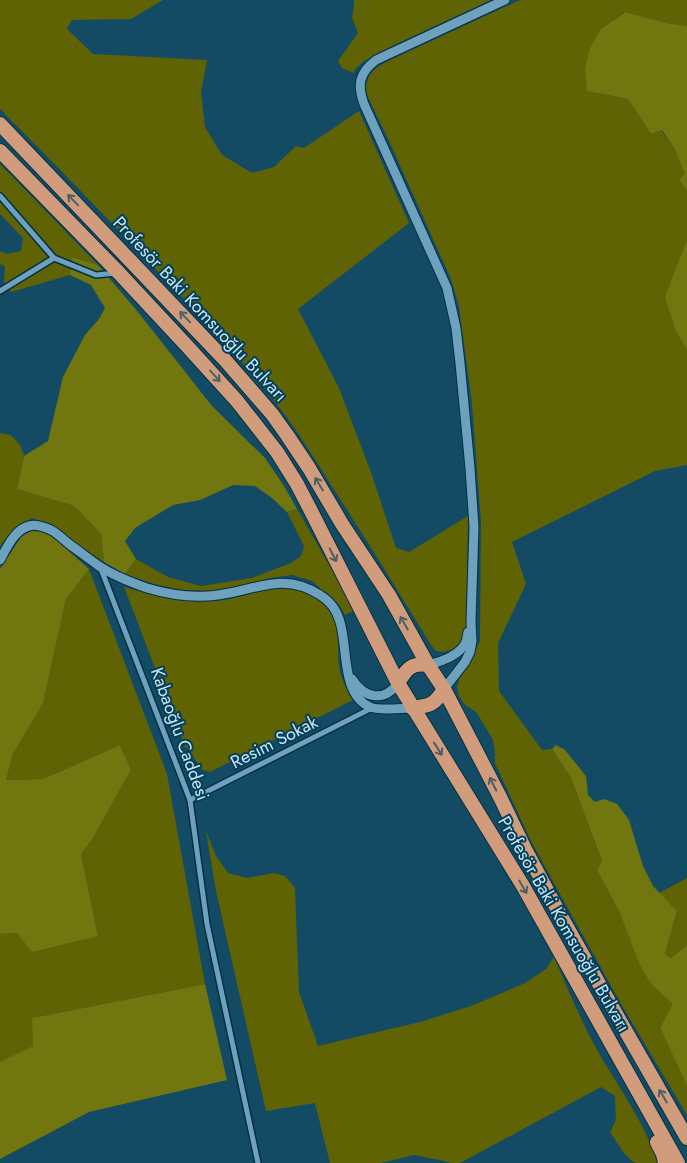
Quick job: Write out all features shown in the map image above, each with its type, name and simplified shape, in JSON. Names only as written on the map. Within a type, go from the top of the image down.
[{"type":"highway","name":"Profesör Baki Komsuoğlu Bulvarı","points":[[0,124],[202,334],[272,414],[309,468],[342,524],[389,595],[428,665]]},
{"type":"highway","name":"Profesör Baki Komsuoğlu Bulvarı","points":[[0,151],[187,346],[237,401],[277,452],[297,484],[398,683]]},
{"type":"highway","points":[[414,665],[428,665],[444,689],[435,702],[412,708],[398,683],[408,669],[414,665]]},
{"type":"highway","name":"Profesör Baki Komsuoğlu Bulvarı","points":[[444,689],[555,905],[687,1138]]},
{"type":"highway","name":"Profesör Baki Komsuoğlu Bulvarı","points":[[412,708],[523,886],[678,1163]]},
{"type":"highway","points":[[611,1044],[663,1154],[665,1163]]},
{"type":"street","points":[[444,689],[465,662],[470,652],[472,641],[474,517],[460,363],[453,314],[446,288],[364,104],[360,84],[362,74],[367,66],[376,60],[505,0]]},
{"type":"street","points":[[0,196],[54,258],[96,274],[119,273]]},
{"type":"street","points":[[0,291],[54,258]]},
{"type":"street","points":[[0,560],[12,539],[20,531],[28,526],[38,526],[51,530],[119,578],[174,595],[217,596],[273,583],[293,584],[310,589],[322,596],[337,612],[341,623],[348,673],[355,694],[362,702],[372,708],[412,708]]},
{"type":"street","name":"Kabaoğlu Caddesi","points":[[100,566],[190,800],[207,924],[258,1163]]},
{"type":"street","points":[[428,665],[448,658],[465,645],[471,622]]},
{"type":"street","points":[[348,673],[364,693],[374,696],[386,695],[398,683]]},
{"type":"street","name":"Resim Sokak","points":[[190,800],[372,708]]},
{"type":"shaded area","points":[[0,0],[163,0],[131,19],[72,20],[67,29],[93,54],[207,60],[201,92],[205,127],[222,155],[252,173],[274,167],[296,146],[304,148],[359,111],[409,223],[298,309],[339,388],[372,475],[396,548],[409,552],[468,516],[466,630],[460,644],[451,650],[436,651],[305,444],[272,398],[199,314],[0,109]]},
{"type":"shaded area","points":[[354,0],[491,0],[364,61],[355,69],[354,73],[342,68],[338,61],[358,33],[352,18]]},
{"type":"shaded area","points":[[520,0],[687,0],[687,26],[666,23],[624,12],[601,29],[588,91],[628,99],[651,134],[661,130],[674,148],[685,174],[679,179],[687,191],[687,240],[666,298],[676,332],[687,350],[687,465],[655,471],[512,542],[526,584],[498,643],[499,691],[542,750],[552,749],[571,778],[602,861],[597,870],[620,913],[651,984],[674,1004],[660,1028],[687,1086],[687,1115],[620,1002],[531,841],[495,763],[493,740],[477,713],[464,704],[459,696],[457,687],[460,675],[480,641],[481,522],[472,403],[459,306],[451,279],[367,95],[366,86],[369,76],[376,68]]},
{"type":"shaded area","points":[[625,12],[666,23],[687,26],[687,191],[679,179],[685,174],[674,148],[662,130],[651,134],[628,99],[587,91],[585,69],[590,48],[601,29]]},
{"type":"shaded area","points":[[0,164],[98,265],[73,257],[70,275],[11,292],[4,282],[5,266],[0,264],[0,251],[7,254],[21,251],[23,238],[0,214]]},
{"type":"shaded area","points":[[687,240],[687,350],[676,332],[665,297]]},
{"type":"shaded area","points":[[72,257],[98,265],[138,312],[212,406],[265,458],[297,509],[287,512],[255,486],[233,485],[200,500],[173,505],[135,528],[125,541],[136,559],[125,574],[104,562],[101,534],[74,506],[17,489],[24,456],[48,441],[63,377],[85,335],[99,319],[105,308],[91,285],[70,275]]},
{"type":"shaded area","points":[[0,433],[11,435],[20,445],[24,456],[17,489],[74,506],[101,534],[104,562],[56,529],[32,518],[10,534],[0,547]]},
{"type":"shaded area","points":[[297,509],[355,610],[345,615],[340,606],[312,581],[292,575],[211,591],[182,590],[154,584],[125,574],[136,559],[168,577],[201,586],[251,578],[291,563],[301,556],[304,546],[287,512]]},
{"type":"shaded area","points":[[31,531],[47,532],[89,569],[66,599],[43,703],[13,754],[6,780],[43,779],[120,745],[131,770],[93,838],[81,854],[98,936],[32,952],[17,933],[0,934],[0,569],[21,537]]},
{"type":"shaded area","points":[[89,569],[167,774],[205,984],[32,1018],[34,1046],[0,1062],[0,934],[98,936],[81,854],[93,838],[131,770],[120,745],[43,779],[6,780],[13,754],[43,702],[66,599]]},
{"type":"shaded area","points":[[124,587],[168,598],[191,601],[226,600],[263,591],[288,588],[312,595],[325,604],[334,618],[340,670],[353,700],[210,772],[203,770],[185,746]]},
{"type":"shaded area","points":[[556,745],[565,750],[586,776],[588,795],[595,802],[604,799],[617,804],[629,820],[643,866],[653,886],[677,911],[665,954],[671,958],[687,945],[687,1086],[660,1028],[673,1004],[651,984],[639,963],[620,913],[597,870],[602,861],[571,778],[552,749]]},
{"type":"shaded area","points":[[206,831],[216,856],[228,873],[247,878],[274,873],[285,876],[295,888],[299,992],[318,1046],[420,1022],[471,1006],[525,983],[546,969],[554,957],[596,1048],[646,1133],[657,1163],[636,1163],[622,1149],[610,1132],[616,1120],[615,1096],[601,1087],[460,1163],[451,1163],[414,1155],[381,1163],[330,1163],[315,1103],[266,1111],[216,891]]},
{"type":"shaded area","points":[[687,878],[687,945],[671,958],[665,954],[677,911],[659,893]]},
{"type":"shaded area","points":[[205,984],[227,1080],[89,1112],[0,1159],[0,1062],[33,1046],[32,1018]]}]
